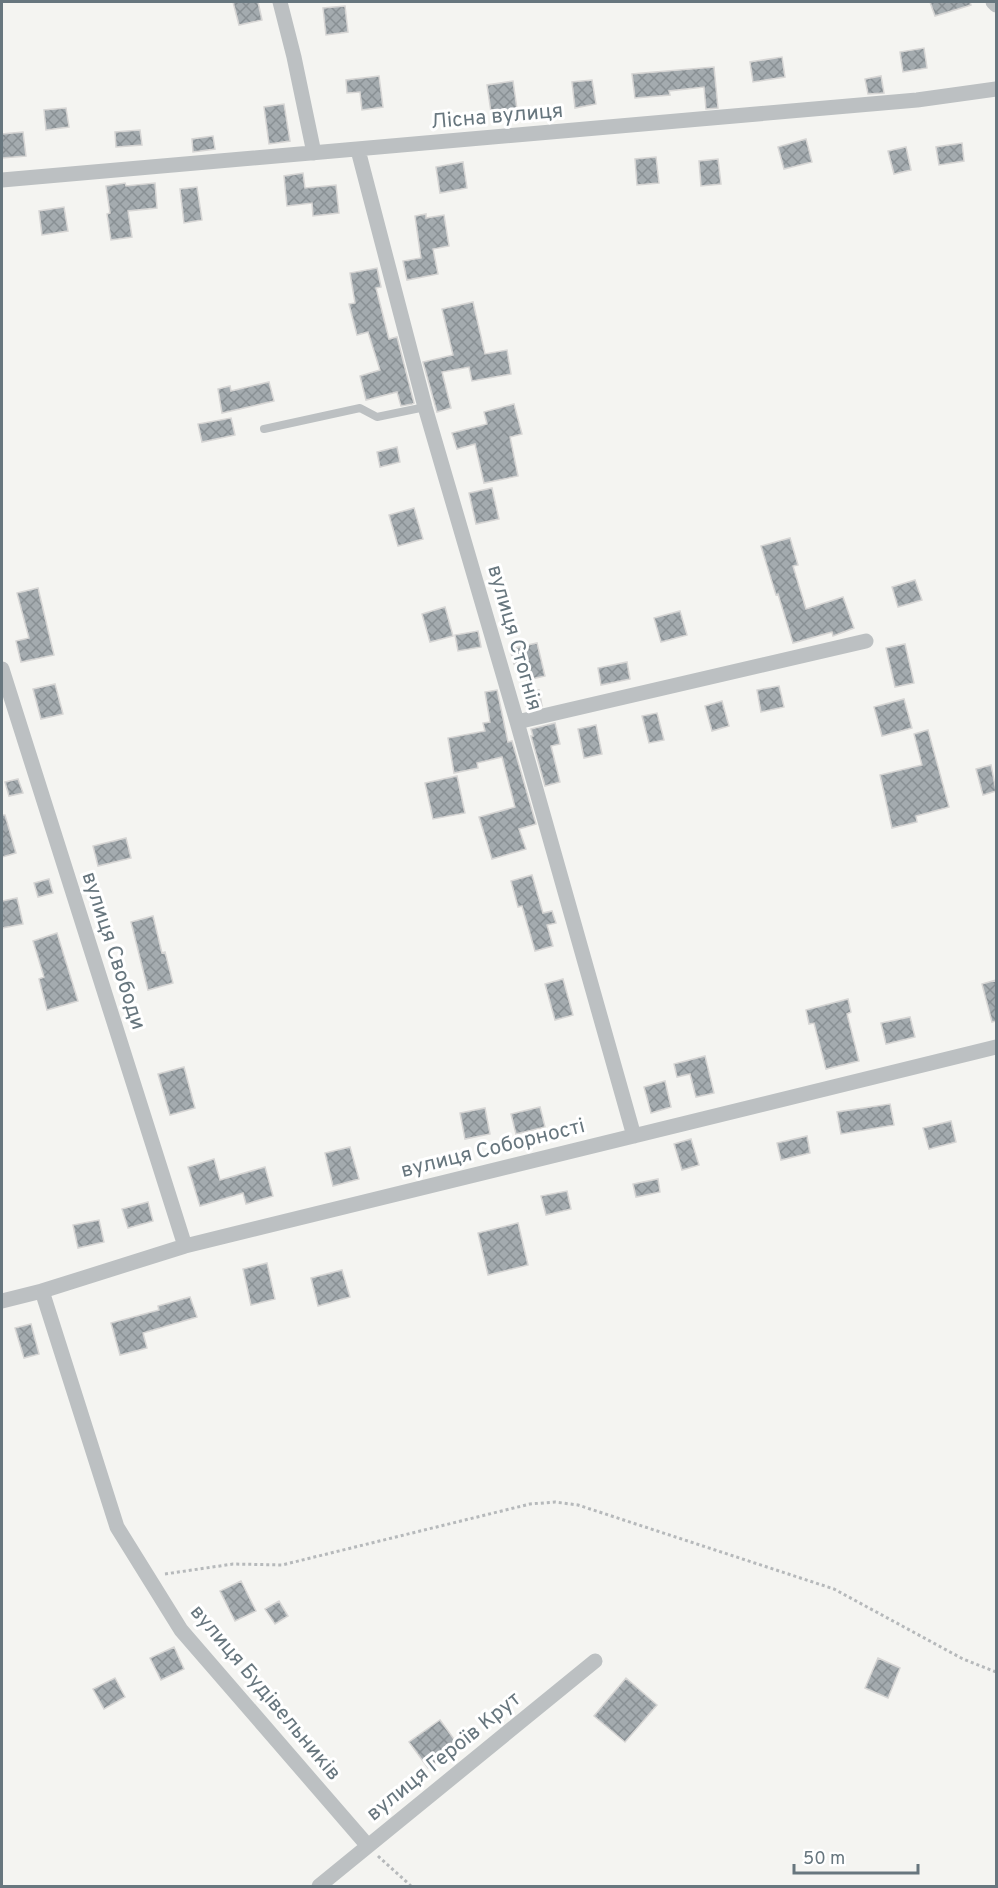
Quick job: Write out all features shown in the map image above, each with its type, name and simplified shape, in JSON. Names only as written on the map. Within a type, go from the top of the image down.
[{"type":"street","points":[[280,2],[314,153]]},
{"type":"street","points":[[993,2],[996,5]]},
{"type":"street","name":"Лісна вулиця","points":[[2,180],[917,100],[996,89]]},
{"type":"street","name":"вулиця Стогнія","points":[[358,150],[425,407],[634,1136]]},
{"type":"street","points":[[517,722],[866,641]]},
{"type":"street","name":"вулиця Свободи","points":[[2,669],[185,1246]]},
{"type":"street","name":"вулиця Соборності","points":[[2,1301],[42,1291],[185,1246],[996,1047]]},
{"type":"street","name":"вулиця Будівельників","points":[[42,1291],[117,1527],[181,1630],[368,1846]]},
{"type":"street","name":"вулиця Героїв Крут","points":[[319,1887],[596,1661]]},
{"type":"lane","points":[[264,429],[360,408],[378,417],[425,407]]},
{"type":"path","points":[[148,1576],[233,1564],[282,1565],[530,1504],[555,1502],[578,1505],[834,1589],[963,1659],[996,1672]]},
{"type":"path","points":[[368,1846],[411,1887]]},
{"type":"building","points":[[233,2],[258,2],[262,20],[239,25]]},
{"type":"building","points":[[930,2],[970,2],[971,5],[935,16]]},
{"type":"building","points":[[345,6],[348,32],[326,35],[323,8]]},
{"type":"building","points":[[924,48],[927,68],[903,72],[900,52]]},
{"type":"building","points":[[782,57],[785,77],[753,82],[750,62]]},
{"type":"building","points":[[714,67],[718,108],[706,109],[704,87],[669,91],[670,95],[635,98],[632,74]]},
{"type":"building","points":[[379,76],[383,107],[362,110],[360,92],[347,93],[346,80]]},
{"type":"building","points":[[881,76],[884,93],[868,94],[865,79]]},
{"type":"building","points":[[592,80],[596,104],[575,108],[572,82]]},
{"type":"building","points":[[513,81],[517,109],[491,112],[487,85]]},
{"type":"building","points":[[284,104],[290,141],[269,144],[264,107]]},
{"type":"building","points":[[66,108],[69,127],[46,130],[44,110]]},
{"type":"building","points":[[140,130],[142,145],[116,147],[115,132]]},
{"type":"building","points":[[23,132],[26,156],[2,158],[2,134]]},
{"type":"building","points":[[213,136],[215,149],[193,152],[192,139]]},
{"type":"building","points":[[806,139],[812,162],[784,169],[778,147]]},
{"type":"building","points":[[962,143],[964,161],[939,165],[936,147]]},
{"type":"building","points":[[906,147],[911,170],[894,174],[888,151]]},
{"type":"building","points":[[656,157],[659,183],[637,185],[635,159]]},
{"type":"building","points":[[718,159],[721,184],[701,186],[699,161]]},
{"type":"building","points":[[463,162],[467,188],[440,193],[436,167]]},
{"type":"building","points":[[303,173],[305,188],[336,185],[339,213],[313,216],[312,203],[287,206],[284,176]]},
{"type":"building","points":[[125,183],[126,186],[155,183],[157,208],[128,211],[132,237],[111,240],[106,186]]},
{"type":"building","points":[[197,187],[202,220],[184,223],[180,189]]},
{"type":"building","points":[[64,207],[68,231],[42,235],[39,211]]},
{"type":"building","points":[[426,214],[426,218],[444,215],[449,246],[433,249],[438,274],[407,280],[403,261],[421,258],[415,216]]},
{"type":"building","points":[[377,268],[381,287],[376,288],[389,339],[397,337],[414,403],[412,404],[401,406],[397,392],[366,400],[360,376],[380,370],[368,332],[357,335],[349,304],[355,303],[350,273]]},
{"type":"building","points":[[473,302],[485,354],[507,350],[511,374],[472,381],[469,367],[442,372],[451,408],[437,412],[423,362],[453,355],[442,309]]},
{"type":"building","points":[[269,382],[274,401],[222,413],[218,389],[230,386],[231,391]]},
{"type":"building","points":[[514,404],[522,434],[510,437],[518,476],[484,483],[475,444],[457,449],[452,433],[487,424],[484,412]]},
{"type":"building","points":[[231,418],[235,435],[202,442],[198,424]]},
{"type":"building","points":[[397,447],[400,462],[380,467],[377,452]]},
{"type":"building","points":[[492,488],[499,519],[476,524],[469,493]]},
{"type":"building","points":[[414,508],[423,539],[398,546],[389,515]]},
{"type":"building","points":[[790,538],[798,565],[793,566],[806,609],[843,597],[854,628],[833,636],[832,632],[793,643],[761,546]]},
{"type":"building","points":[[915,580],[922,600],[898,607],[892,587]]},
{"type":"building","points":[[38,588],[54,655],[21,662],[16,641],[29,638],[17,593]]},
{"type":"building","points":[[445,607],[453,636],[430,642],[422,614]]},
{"type":"building","points":[[680,611],[687,635],[661,642],[654,618]]},
{"type":"building","points":[[478,631],[481,647],[458,651],[455,635]]},
{"type":"building","points":[[537,643],[545,676],[527,680],[523,662],[514,664],[510,649]]},
{"type":"building","points":[[905,644],[914,683],[895,687],[886,648]]},
{"type":"building","points":[[627,662],[630,679],[601,685],[598,668]]},
{"type":"building","points":[[55,684],[63,714],[41,719],[33,689]]},
{"type":"building","points":[[779,686],[784,707],[761,712],[757,690]]},
{"type":"building","points":[[497,690],[508,742],[512,741],[536,824],[519,829],[526,849],[492,859],[479,817],[515,807],[502,757],[477,763],[478,768],[454,773],[448,738],[485,731],[483,723],[490,722],[485,692]]},
{"type":"building","points":[[539,690],[542,706],[527,710],[523,693]]},
{"type":"building","points":[[904,699],[912,728],[882,736],[874,707]]},
{"type":"building","points":[[722,701],[729,726],[712,731],[705,706]]},
{"type":"building","points":[[657,713],[664,740],[649,743],[642,716]]},
{"type":"building","points":[[555,723],[560,744],[551,746],[560,782],[545,786],[531,729]]},
{"type":"building","points":[[596,725],[602,754],[584,758],[578,729]]},
{"type":"building","points":[[928,730],[949,807],[916,816],[917,822],[892,828],[880,775],[922,765],[914,734]]},
{"type":"building","points":[[991,765],[996,791],[983,795],[976,769]]},
{"type":"building","points":[[457,776],[465,813],[433,819],[425,783]]},
{"type":"building","points":[[18,779],[23,793],[9,796],[5,782]]},
{"type":"building","points":[[2,815],[5,815],[16,853],[2,857]]},
{"type":"building","points":[[126,838],[131,858],[98,866],[93,846]]},
{"type":"building","points":[[532,875],[543,913],[552,911],[556,923],[547,925],[553,946],[535,951],[522,906],[518,907],[511,881]]},
{"type":"building","points":[[49,879],[53,893],[38,897],[34,883]]},
{"type":"building","points":[[17,898],[23,924],[2,928],[2,901]]},
{"type":"building","points":[[153,916],[162,953],[165,952],[173,983],[148,990],[131,922]]},
{"type":"building","points":[[57,933],[78,1001],[47,1010],[39,979],[44,977],[33,941]]},
{"type":"building","points":[[563,979],[573,1015],[555,1020],[545,984]]},
{"type":"building","points":[[996,980],[996,1021],[992,1022],[982,984]]},
{"type":"building","points":[[848,999],[851,1012],[847,1014],[859,1061],[826,1069],[814,1023],[809,1024],[806,1010]]},
{"type":"building","points":[[910,1017],[915,1037],[886,1044],[881,1023]]},
{"type":"building","points":[[705,1056],[714,1093],[696,1097],[690,1074],[677,1077],[674,1064]]},
{"type":"building","points":[[184,1067],[195,1108],[170,1115],[158,1074]]},
{"type":"building","points":[[665,1081],[671,1107],[651,1113],[644,1087]]},
{"type":"building","points":[[890,1104],[894,1125],[841,1134],[837,1112]]},
{"type":"building","points":[[540,1107],[545,1127],[516,1134],[511,1114]]},
{"type":"building","points":[[485,1108],[490,1134],[465,1139],[460,1113]]},
{"type":"building","points":[[951,1121],[956,1142],[929,1149],[923,1128]]},
{"type":"building","points":[[807,1136],[810,1153],[781,1160],[777,1143]]},
{"type":"building","points":[[691,1139],[699,1165],[682,1170],[674,1144]]},
{"type":"building","points":[[350,1147],[359,1179],[333,1186],[325,1153]]},
{"type":"building","points":[[214,1159],[220,1180],[265,1167],[273,1196],[246,1204],[243,1193],[200,1206],[188,1167]]},
{"type":"building","points":[[658,1179],[660,1192],[636,1197],[633,1184]]},
{"type":"building","points":[[567,1191],[571,1209],[546,1215],[541,1196]]},
{"type":"building","points":[[148,1202],[153,1221],[128,1228],[122,1209]]},
{"type":"building","points":[[99,1220],[104,1242],[78,1248],[73,1225]]},
{"type":"building","points":[[518,1223],[528,1265],[488,1275],[478,1233]]},
{"type":"building","points":[[267,1263],[275,1299],[251,1305],[243,1269]]},
{"type":"building","points":[[342,1270],[350,1297],[318,1306],[311,1278]]},
{"type":"building","points":[[190,1297],[197,1317],[143,1333],[147,1348],[120,1355],[111,1323],[159,1310],[158,1306]]},
{"type":"building","points":[[31,1324],[39,1354],[24,1358],[15,1328]]},
{"type":"building","points":[[241,1581],[256,1611],[235,1621],[220,1591]]},
{"type":"building","points":[[279,1601],[288,1616],[275,1624],[265,1609]]},
{"type":"building","points":[[174,1647],[184,1669],[161,1680],[150,1658]]},
{"type":"building","points":[[878,1658],[900,1668],[888,1698],[865,1688]]},
{"type":"building","points":[[115,1678],[125,1697],[104,1709],[93,1689]]},
{"type":"building","points":[[626,1678],[657,1705],[625,1742],[594,1716]]},
{"type":"building","points":[[440,1720],[459,1746],[428,1768],[409,1742]]}]
